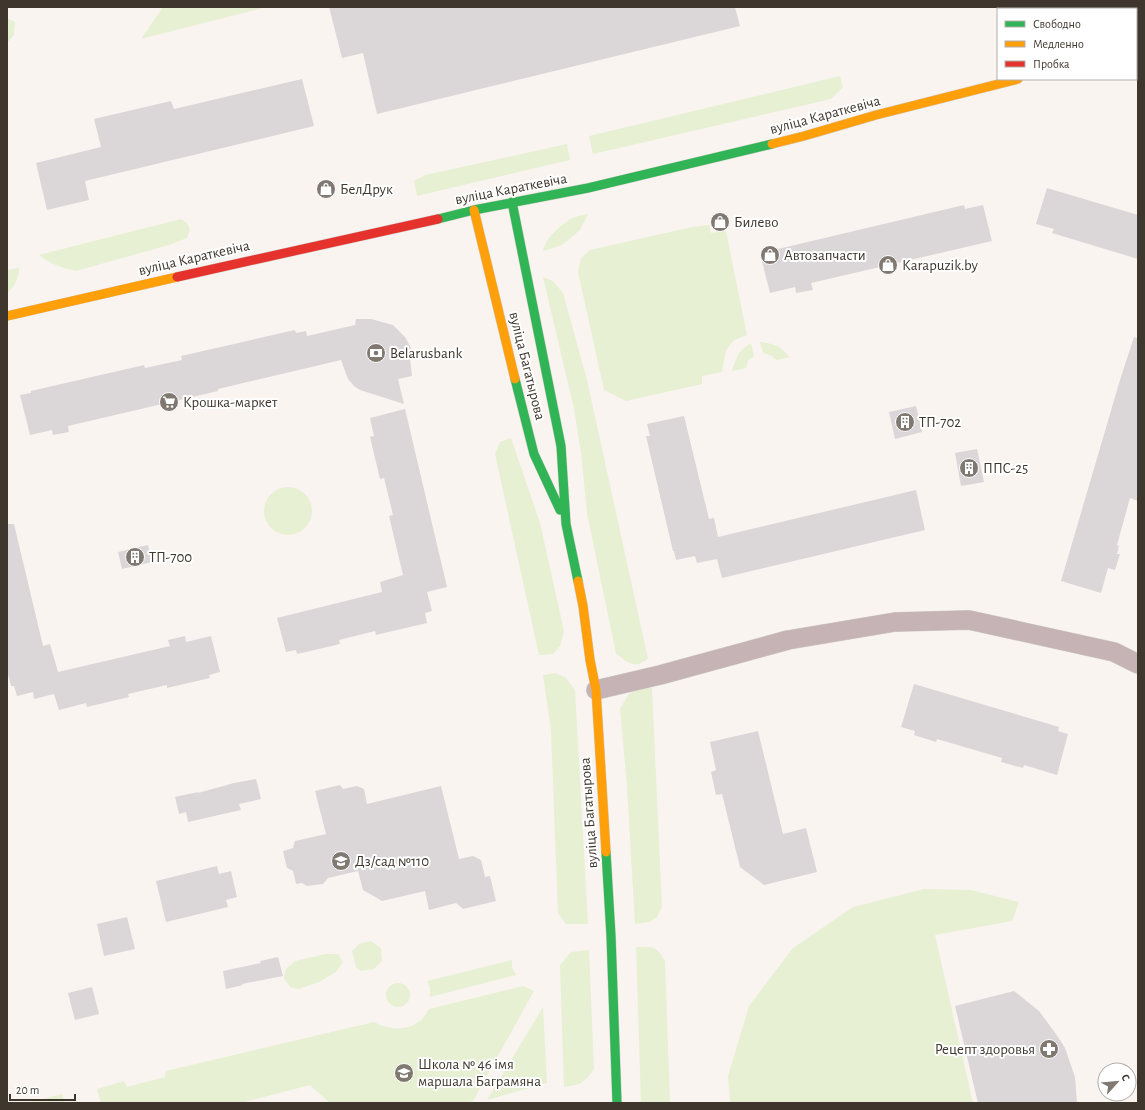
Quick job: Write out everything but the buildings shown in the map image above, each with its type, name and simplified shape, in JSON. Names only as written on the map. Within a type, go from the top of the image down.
[{"type":"street","name":"вуліца Караткевіча","points":[[7,316],[283,252],[512,202],[588,188],[804,136],[876,115],[1014,80]]},
{"type":"street","name":"вуліца Багатырова","points":[[512,202],[561,446],[566,524],[583,606],[590,660],[596,690],[611,936],[617,1103]]},
{"type":"street","name":"вуліца Багатырова","points":[[474,210],[534,454],[566,524]]},
{"type":"street","points":[[596,690],[660,675],[788,640],[895,622],[969,620],[1114,652],[1138,664]]},
{"type":"green space","points":[[163,7],[267,7],[141,39]]},
{"type":"green space","points":[[7,18],[15,22],[14,35],[7,43]]},
{"type":"green space","points":[[840,76],[843,87],[831,99],[593,154],[589,136]]},
{"type":"green space","points":[[567,144],[570,160],[417,196],[414,181],[425,175]]},
{"type":"green space","points":[[588,214],[580,230],[562,245],[543,251],[547,241],[560,227],[570,219]]},
{"type":"green space","points":[[181,219],[187,223],[190,230],[187,238],[169,245],[76,271],[56,265],[39,255]]},
{"type":"green space","points":[[709,225],[711,233],[726,231],[747,335],[734,340],[726,350],[722,372],[702,376],[702,384],[626,401],[604,390],[578,272],[581,258],[590,250],[692,227]]},
{"type":"green space","points":[[19,268],[16,282],[7,293],[7,270]]},
{"type":"green space","points":[[543,277],[553,281],[563,293],[587,380],[648,659],[639,664],[632,664],[616,654],[587,513],[581,453],[574,409]]},
{"type":"green space","points":[[760,342],[776,346],[783,350],[789,357],[777,360],[770,355],[763,353]]},
{"type":"green space","points":[[751,343],[754,356],[748,361],[746,368],[732,371],[738,354]]},
{"type":"green space","points":[[511,438],[540,523],[564,631],[560,646],[553,654],[539,655],[495,454],[500,442]]},
{"type":"green space","points":[[283,487],[293,487],[302,491],[308,497],[311,502],[311,520],[302,531],[293,535],[283,535],[274,531],[268,525],[264,516],[264,506],[268,497],[274,491]]},
{"type":"green space","points":[[556,673],[566,678],[575,690],[588,924],[566,924],[558,913],[551,731],[543,675]]},
{"type":"green space","points":[[638,688],[652,688],[662,907],[657,917],[650,922],[635,924],[627,786],[620,709],[628,695]]},
{"type":"green space","points":[[924,889],[971,890],[1019,902],[1012,921],[935,935],[973,1103],[730,1103],[728,1076],[749,1006],[793,948],[853,907]]},
{"type":"green space","points":[[371,941],[381,948],[382,961],[374,969],[361,971],[356,967],[352,951],[359,944]]},
{"type":"green space","points":[[636,947],[654,948],[659,952],[665,961],[670,1103],[641,1103]]},
{"type":"green space","points":[[589,950],[594,1069],[582,1082],[564,1087],[560,965],[571,952]]},
{"type":"green space","points":[[326,954],[338,954],[343,962],[336,972],[319,982],[298,989],[290,987],[284,978],[286,969],[295,961]]},
{"type":"green space","points":[[512,960],[512,967],[516,975],[430,997],[430,988],[427,981]]},
{"type":"green space","points":[[398,983],[406,987],[410,995],[406,1003],[398,1007],[390,1003],[386,995],[390,987]]},
{"type":"green space","points":[[523,986],[534,991],[473,1101],[466,1103],[330,1103],[310,1085],[241,1103],[101,1103],[97,1089],[124,1081],[127,1087],[165,1077],[166,1071],[374,1022],[386,1027],[405,1028],[417,1023],[429,1009]]},
{"type":"green space","points":[[543,1007],[547,1083],[487,1100]]},
{"type":"green space","points":[[62,1094],[65,1103],[26,1103]]},
{"type":"traffic: fast","points":[[438,219],[474,210],[588,188],[772,144]]},
{"type":"traffic: fast","points":[[512,202],[561,446],[566,524],[578,581]]},
{"type":"traffic: fast","points":[[515,379],[534,454],[560,510]]},
{"type":"traffic: fast","points":[[606,852],[611,936],[617,1103]]},
{"type":"traffic: slow","points":[[772,144],[876,115],[1014,80]]},
{"type":"traffic: slow","points":[[474,210],[515,379]]},
{"type":"traffic: slow","points":[[7,316],[177,277]]},
{"type":"traffic: slow","points":[[578,581],[596,690],[606,852]]},
{"type":"traffic: jam","points":[[177,277],[438,219]]},
{"type":"place","name":"БелДрук","points":[[326,189]]},
{"type":"place","name":"Билево","points":[[720,222]]},
{"type":"place","name":"Автозапчасти","points":[[770,255]]},
{"type":"place","name":"Кarapuzik.by","points":[[888,265]]},
{"type":"place","name":"Belarusbank","points":[[376,353]]},
{"type":"place","name":"Крошка-маркет","points":[[169,402]]},
{"type":"place","name":"ТП-702","points":[[905,422]]},
{"type":"place","name":"ППС-25","points":[[969,468]]},
{"type":"place","name":"ТП-700","points":[[135,557]]},
{"type":"place","name":"Дз/сад №110","points":[[341,861]]},
{"type":"place","name":"Рецепт здоровья","points":[[1049,1049]]},
{"type":"place","name":"Школа № 46 імя маршала Баграмяна","points":[[404,1073]]}]
